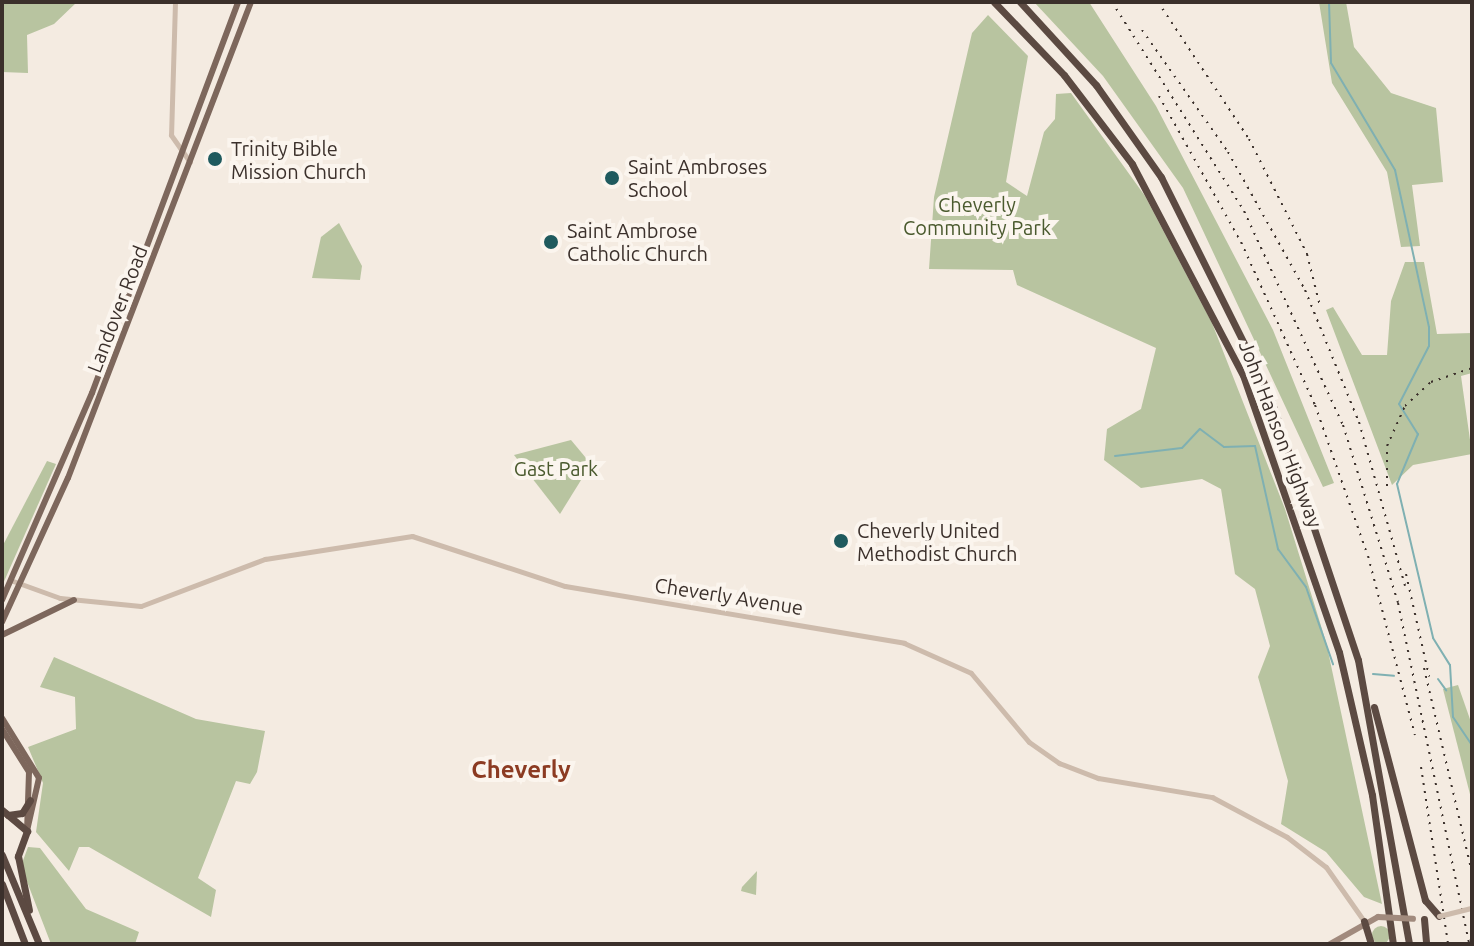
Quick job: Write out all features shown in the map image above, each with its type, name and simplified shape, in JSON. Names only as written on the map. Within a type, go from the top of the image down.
[{"type":"highway","name":"John Hanson Highway","points":[[994,2],[1070,82],[1142,179],[1253,400],[1344,670],[1393,944]]},
{"type":"highway","name":"John Hanson Highway","points":[[1020,2],[1114,107],[1194,233],[1283,429],[1348,623],[1386,788],[1409,944]]},
{"type":"highway","points":[[1348,623],[1426,903],[1439,916]]},
{"type":"highway","points":[[5,812],[22,813],[30,800]]},
{"type":"highway","points":[[5,812],[27,831],[18,856],[39,944]]},
{"type":"highway","points":[[2,855],[29,910]]},
{"type":"highway","points":[[2,884],[25,944]]},
{"type":"highway","points":[[1424,919],[1426,944]]},
{"type":"highway","points":[[1364,921],[1371,944]]},
{"type":"main road","name":"Landover Road","points":[[2,600],[13,581],[182,155],[238,2]]},
{"type":"main road","name":"Landover Road","points":[[2,622],[23,586],[191,163],[251,2]]},
{"type":"main road","points":[[2,635],[74,600]]},
{"type":"main road","points":[[2,718],[39,778],[27,831]]},
{"type":"main road","points":[[2,729],[27,767],[30,800],[27,831]]},
{"type":"main road","points":[[1330,944],[1364,921],[1378,917],[1424,919]]},
{"type":"street","points":[[175,2],[171,128],[182,155],[191,163]]},
{"type":"street","name":"Cheverly Avenue","points":[[13,581],[74,600],[151,604],[257,562],[402,536],[565,586],[904,643],[971,673],[1029,742],[1059,763],[1098,778],[1212,797],[1287,837],[1326,867],[1364,921]]},
{"type":"street","points":[[1424,919],[1472,908]]},
{"type":"green space","points":[[2,2],[77,2],[54,24],[27,35],[28,73],[2,72]]},
{"type":"green space","points":[[1034,2],[1089,2],[1156,106],[1273,330],[1334,483],[1323,487],[1183,188],[1103,76]]},
{"type":"green space","points":[[1319,2],[1346,2],[1354,47],[1391,93],[1436,108],[1443,182],[1412,185],[1420,246],[1401,247],[1387,172],[1332,83]]},
{"type":"green space","name":"Cheverly Community Park","points":[[988,15],[1028,56],[1006,182],[1027,196],[1044,132],[1055,119],[1056,94],[1071,93],[1145,196],[1212,323],[1285,509],[1326,642],[1382,904],[1364,897],[1326,852],[1281,824],[1288,781],[1258,677],[1270,646],[1255,589],[1235,574],[1221,489],[1202,479],[1141,488],[1104,460],[1107,429],[1141,409],[1156,348],[1017,285],[1013,270],[929,269],[934,197],[972,33]]},
{"type":"green space","points":[[339,223],[362,266],[360,280],[312,278],[321,237]]},
{"type":"green space","points":[[1405,262],[1424,262],[1437,334],[1472,333],[1472,373],[1461,376],[1472,454],[1413,465],[1392,485],[1326,310],[1333,307],[1362,355],[1387,355],[1391,301]]},
{"type":"green space","name":"Gast Park","points":[[571,440],[591,464],[560,514],[514,455]]},
{"type":"green space","points":[[47,461],[56,464],[2,586],[2,547]]},
{"type":"green space","points":[[54,657],[196,719],[265,731],[257,772],[250,784],[236,781],[198,878],[216,890],[211,917],[89,847],[79,847],[69,871],[36,832],[43,783],[28,747],[76,729],[75,697],[40,687]]},
{"type":"green space","points":[[1458,685],[1472,725],[1472,802],[1443,689]]},
{"type":"green space","points":[[28,847],[40,848],[86,909],[139,932],[135,944],[51,944],[21,866]]},
{"type":"green space","points":[[757,871],[756,895],[741,891],[742,887]]},
{"type":"green space","points":[[1381,926],[1390,935],[1381,944],[1372,935]]},
{"type":"waterway","points":[[1329,2],[1331,63],[1395,170],[1429,327],[1429,346],[1399,404],[1418,434],[1397,484],[1433,638],[1450,665],[1453,717],[1472,745]]},
{"type":"waterway","points":[[1115,456],[1182,448],[1200,429],[1224,447],[1255,446],[1278,549],[1306,587],[1333,664]]},
{"type":"waterway","points":[[1373,674],[1394,676]]},
{"type":"waterway","points":[[1438,679],[1446,690]]},
{"type":"railway","points":[[1112,2],[1244,211],[1343,425],[1398,603],[1469,944]]},
{"type":"railway","points":[[1158,2],[1249,139],[1307,254],[1320,306]]},
{"type":"railway","points":[[1142,30],[1228,152],[1305,290],[1359,422],[1405,586]]},
{"type":"railway","points":[[1159,96],[1241,242],[1315,405],[1368,556],[1415,735]]},
{"type":"railway","points":[[1387,486],[1387,446],[1405,406],[1431,382],[1472,368]]},
{"type":"railway","points":[[1406,574],[1429,676]]},
{"type":"railway","points":[[1424,668],[1472,872]]},
{"type":"railway","points":[[1421,767],[1448,944]]},
{"type":"place","name":"Trinity Bible Mission Church","points":[[215,159]]},
{"type":"place","name":"Saint Ambroses School","points":[[612,178]]},
{"type":"place","name":"Saint Ambrose Catholic Church","points":[[551,242]]},
{"type":"place","name":"Cheverly United Methodist Church","points":[[841,541]]},
{"type":"district","name":"Cheverly","points":[[521,770]]}]
